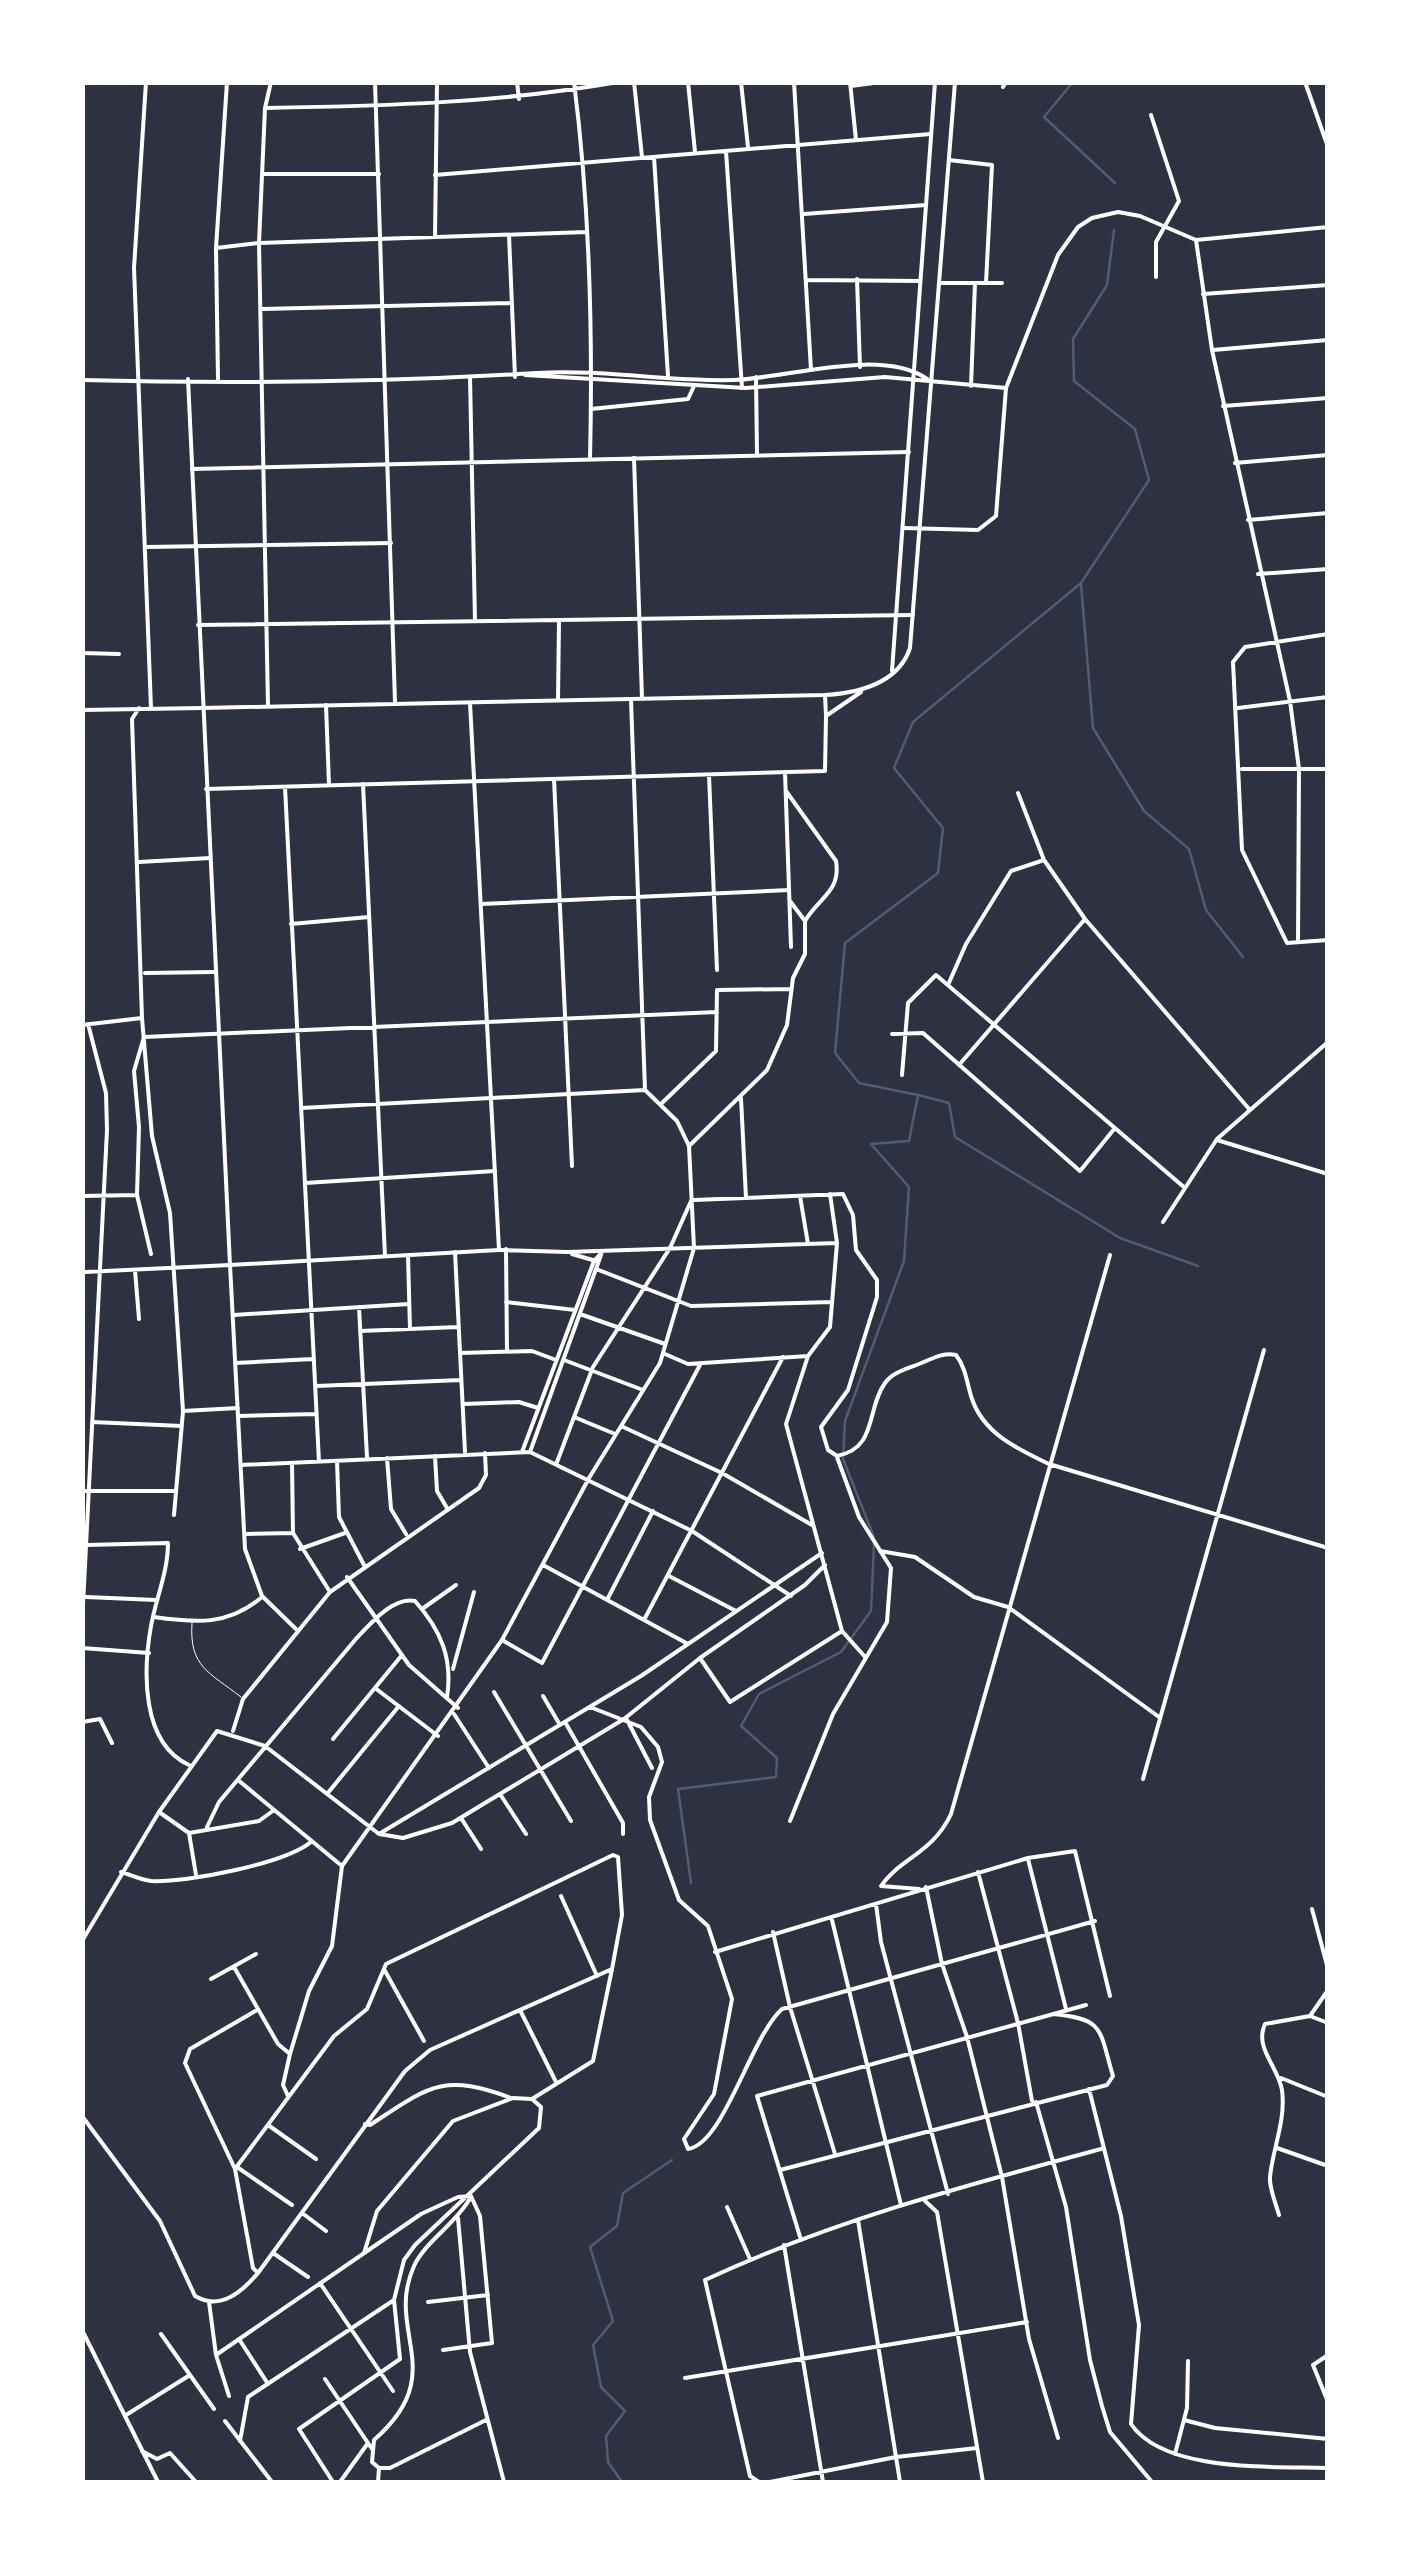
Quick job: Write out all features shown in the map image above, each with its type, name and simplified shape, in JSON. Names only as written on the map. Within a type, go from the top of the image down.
[{"type":"street","points":[[146,82],[134,268],[151,708]]},
{"type":"street","points":[[218,379],[216,248],[226,82]]},
{"type":"street","points":[[268,706],[259,243],[265,108],[271,82]]},
{"type":"street","points":[[376,82],[395,704]]},
{"type":"street","points":[[435,237],[437,82]]},
{"type":"street","points":[[517,82],[519,99]]},
{"type":"street","points":[[574,82],[584,164],[595,374],[590,459]]},
{"type":"street","points":[[265,108],[434,106],[519,99],[618,82]]},
{"type":"street","points":[[634,82],[642,157]]},
{"type":"street","points":[[688,82],[695,153]]},
{"type":"street","points":[[741,82],[748,149]]},
{"type":"street","points":[[794,82],[811,370]]},
{"type":"street","points":[[856,140],[850,84],[881,82]]},
{"type":"street","points":[[892,674],[935,82]]},
{"type":"street","points":[[826,716],[892,674],[908,655],[955,82]]},
{"type":"street","points":[[1305,82],[1328,146]]},
{"type":"street","points":[[1151,115],[1179,201],[1156,242],[1156,277]]},
{"type":"street","points":[[435,175],[931,134]]},
{"type":"street","points":[[726,151],[742,388]]},
{"type":"street","points":[[654,157],[668,376]]},
{"type":"street","points":[[949,160],[992,165],[986,283]]},
{"type":"street","points":[[262,174],[379,174]]},
{"type":"street","points":[[804,214],[926,204]]},
{"type":"street","points":[[904,528],[978,530],[996,516],[1006,388],[1058,255],[1078,227],[1092,218],[1118,212],[1196,240],[1328,227]]},
{"type":"street","points":[[216,248],[259,243],[587,232]]},
{"type":"street","points":[[509,235],[515,377]]},
{"type":"street","points":[[1196,240],[1201,294],[1234,463],[1258,574],[1279,639],[1300,769],[1298,942]]},
{"type":"street","points":[[856,279],[860,368]]},
{"type":"street","points":[[808,280],[920,281]]},
{"type":"street","points":[[939,283],[1002,282]]},
{"type":"street","points":[[971,386],[975,283]]},
{"type":"street","points":[[1201,294],[1328,285]]},
{"type":"street","points":[[260,310],[512,303]]},
{"type":"street","points":[[1212,350],[1328,340]]},
{"type":"street","points":[[83,380],[595,374],[741,379],[860,368],[914,370],[931,382]]},
{"type":"street","points":[[526,376],[742,388],[885,377],[1006,388]]},
{"type":"street","points":[[470,377],[475,621]]},
{"type":"street","points":[[756,377],[757,455]]},
{"type":"street","points":[[188,380],[244,1534],[251,1573],[262,1596],[298,1631]]},
{"type":"street","points":[[591,409],[688,399],[694,386]]},
{"type":"street","points":[[1223,406],[1328,398]]},
{"type":"street","points":[[192,469],[909,452]]},
{"type":"street","points":[[1234,463],[1328,455]]},
{"type":"street","points":[[634,458],[642,700]]},
{"type":"street","points":[[1247,520],[1328,513]]},
{"type":"street","points":[[144,547],[391,543]]},
{"type":"street","points":[[1258,574],[1328,569]]},
{"type":"street","points":[[198,625],[912,615]]},
{"type":"street","points":[[558,701],[559,620]]},
{"type":"street","points":[[1328,634],[1279,639],[1238,654],[1233,662],[1242,770],[1242,850],[1288,943],[1328,940]]},
{"type":"street","points":[[82,653],[119,654]]},
{"type":"street","points":[[82,710],[860,692]]},
{"type":"street","points":[[206,789],[825,771],[826,695]]},
{"type":"street","points":[[1237,708],[1328,697]]},
{"type":"street","points":[[630,700],[644,1090]]},
{"type":"street","points":[[470,703],[507,1352]]},
{"type":"street","points":[[326,706],[329,785]]},
{"type":"street","points":[[140,708],[132,718],[144,972],[142,1018],[152,1136],[170,1213],[183,1411],[174,1516]]},
{"type":"street","points":[[1242,770],[1328,769]]},
{"type":"street","points":[[786,772],[791,947]]},
{"type":"street","points":[[709,774],[716,970]]},
{"type":"street","points":[[554,779],[572,1166]]},
{"type":"street","points":[[364,784],[385,1256]]},
{"type":"street","points":[[284,786],[318,1462]]},
{"type":"street","points":[[786,791],[836,862],[838,874],[837,887],[805,921]]},
{"type":"street","points":[[1018,792],[1044,860],[1085,919],[1250,1110]]},
{"type":"street","points":[[138,862],[210,858]]},
{"type":"street","points":[[948,986],[966,944],[1012,871],[1044,860]]},
{"type":"street","points":[[481,904],[789,890]]},
{"type":"street","points":[[689,1146],[766,1070],[788,1026],[792,989],[805,954],[805,921],[790,901]]},
{"type":"street","points":[[292,924],[370,916]]},
{"type":"street","points":[[958,1065],[1085,919]]},
{"type":"street","points":[[144,972],[216,972]]},
{"type":"street","points":[[902,1074],[908,1003],[936,975],[1185,1188]]},
{"type":"street","points":[[662,1103],[716,1051],[717,990],[792,989]]},
{"type":"street","points":[[144,1037],[717,1012]]},
{"type":"street","points":[[82,1625],[86,1598],[85,1491],[98,1371],[98,1272],[106,1195],[106,1093],[85,1025],[142,1018]]},
{"type":"street","points":[[892,1034],[923,1034],[1080,1171],[1115,1128]]},
{"type":"street","points":[[144,1037],[134,1071],[139,1127],[138,1195],[151,1254]]},
{"type":"street","points":[[1163,1222],[1217,1140],[1328,1042]]},
{"type":"street","points":[[288,2096],[283,2086],[290,2054],[309,1991],[332,1946],[342,1866],[456,1711],[502,1640],[589,1478],[663,1354],[694,1248],[689,1146],[662,1103],[644,1090],[301,1108]]},
{"type":"street","points":[[741,1098],[746,1198]]},
{"type":"street","points":[[1217,1140],[1328,1174]]},
{"type":"street","points":[[304,1183],[495,1171]]},
{"type":"street","points":[[830,1194],[837,1243],[830,1327],[808,1356],[786,1424],[842,1631],[866,1658]]},
{"type":"street","points":[[692,1200],[843,1194],[853,1214],[856,1250],[876,1280],[877,1298],[848,1390],[822,1427],[844,1485],[891,1568],[886,1622],[832,1714],[790,1821]]},
{"type":"street","points":[[82,1196],[138,1195]]},
{"type":"street","points":[[800,1196],[808,1244]]},
{"type":"street","points":[[558,1462],[592,1367],[670,1248],[692,1200]]},
{"type":"street","points":[[85,1272],[503,1250],[567,1252],[837,1243]]},
{"type":"street","points":[[530,1452],[603,1251]]},
{"type":"street","points":[[455,1252],[465,1454]]},
{"type":"street","points":[[567,1252],[596,1262]]},
{"type":"street","points":[[408,1255],[410,1329]]},
{"type":"street","points":[[919,1889],[881,1886],[943,1832],[951,1814],[1110,1255]]},
{"type":"street","points":[[522,1452],[596,1262]]},
{"type":"street","points":[[596,1269],[679,1303],[832,1302]]},
{"type":"street","points":[[135,1270],[138,1319]]},
{"type":"street","points":[[506,1302],[578,1312],[666,1344]]},
{"type":"street","points":[[233,1315],[410,1304]]},
{"type":"street","points":[[359,1307],[367,1459]]},
{"type":"street","points":[[360,1331],[458,1327]]},
{"type":"street","points":[[1143,1779],[1264,1350]]},
{"type":"street","points":[[460,1353],[532,1351],[556,1360]]},
{"type":"street","points":[[836,1456],[849,1454],[864,1441],[884,1384],[895,1374],[946,1353],[963,1364],[975,1407],[1002,1440],[1049,1464],[1328,1548]]},
{"type":"street","points":[[663,1354],[688,1364],[808,1356]]},
{"type":"street","points":[[644,1620],[784,1358]]},
{"type":"street","points":[[236,1363],[314,1359]]},
{"type":"street","points":[[564,1360],[592,1367],[643,1390]]},
{"type":"street","points":[[502,1640],[542,1663],[586,1588],[701,1363]]},
{"type":"street","points":[[315,1386],[461,1380]]},
{"type":"street","points":[[462,1404],[519,1402],[538,1408]]},
{"type":"street","points":[[183,1411],[238,1408]]},
{"type":"street","points":[[238,1416],[316,1414]]},
{"type":"street","points":[[574,1416],[615,1434]]},
{"type":"street","points":[[92,1422],[182,1426]]},
{"type":"street","points":[[620,1426],[722,1474],[813,1526]]},
{"type":"street","points":[[241,1466],[530,1452],[558,1462],[692,1531],[790,1596]]},
{"type":"street","points":[[232,1733],[243,1699],[330,1592],[482,1484],[486,1454]]},
{"type":"street","points":[[435,1456],[437,1491],[447,1509]]},
{"type":"street","points":[[387,1458],[391,1509],[407,1535]]},
{"type":"street","points":[[337,1461],[339,1517],[364,1565]]},
{"type":"street","points":[[292,1463],[293,1533],[330,1592]]},
{"type":"street","points":[[85,1491],[176,1491]]},
{"type":"street","points":[[607,1600],[653,1511]]},
{"type":"street","points":[[244,1534],[293,1533]]},
{"type":"street","points":[[300,1549],[345,1533]]},
{"type":"street","points":[[86,1545],[168,1543],[154,1617],[147,1693],[160,1739],[170,1753],[189,1765]]},
{"type":"street","points":[[880,1551],[914,1557],[974,1597],[1008,1607],[1159,1717]]},
{"type":"street","points":[[379,1834],[590,1707],[822,1554]]},
{"type":"street","points":[[542,1564],[688,1644]]},
{"type":"street","points":[[82,1941],[189,1765],[217,1731],[265,1746],[370,1830],[392,1839],[415,1836],[462,1818],[626,1719],[700,1658],[790,1596],[825,1565]]},
{"type":"street","points":[[668,1575],[736,1611]]},
{"type":"street","points":[[347,1577],[402,1655],[446,1696],[489,1768]]},
{"type":"street","points":[[422,1609],[456,1586]]},
{"type":"street","points":[[446,1696],[474,1592]]},
{"type":"street","points":[[154,1617],[192,1623],[229,1618],[262,1596]]},
{"type":"street","points":[[86,1598],[158,1600]]},
{"type":"street","points":[[207,1827],[219,1802],[378,1616],[408,1600],[422,1609],[434,1625],[451,1671]]},
{"type":"street","points":[[700,1658],[730,1702],[842,1631]]},
{"type":"street","points":[[82,1648],[149,1654]]},
{"type":"street","points":[[334,1739],[402,1655]]},
{"type":"street","points":[[375,1688],[438,1736]]},
{"type":"street","points":[[494,1692],[571,1821]]},
{"type":"street","points":[[542,1696],[579,1746],[623,1823],[623,1834]]},
{"type":"street","points":[[327,1794],[399,1706]]},
{"type":"street","points":[[590,1707],[641,1728],[661,1754],[661,1770],[649,1797],[650,1820],[675,1892],[704,1920],[732,1999],[714,2094],[684,2138],[685,2148],[695,2148],[708,2139],[759,2038],[775,2016],[790,2007],[1094,1921]]},
{"type":"street","points":[[626,1719],[652,1768]]},
{"type":"street","points":[[82,1722],[100,1720],[112,1743]]},
{"type":"street","points":[[238,1780],[342,1866]]},
{"type":"street","points":[[500,1794],[526,1834]]},
{"type":"street","points":[[188,1832],[258,1821],[274,1810]]},
{"type":"street","points":[[159,1812],[188,1832],[196,1875]]},
{"type":"street","points":[[462,1818],[482,1849]]},
{"type":"street","points":[[121,1872],[152,1881],[196,1875],[294,1855],[312,1841]]},
{"type":"street","points":[[715,1952],[773,1932],[832,1920],[978,1872],[1028,1858],[1075,1851],[1110,1996]]},
{"type":"street","points":[[236,2168],[334,2036],[367,2009],[383,1968],[614,1855],[622,1864],[622,1916],[594,2061],[532,2098],[513,2098],[454,2082],[407,2099],[365,2124]]},
{"type":"street","points":[[1028,1858],[1066,2009]]},
{"type":"street","points":[[978,1872],[1018,2023],[1034,2102],[1066,2207],[1090,2360],[1102,2406],[1110,2432],[1152,2482]]},
{"type":"street","points":[[926,1887],[942,1964],[967,2037],[1002,2178],[1027,2322],[1058,2438]]},
{"type":"street","points":[[561,1896],[596,1976]]},
{"type":"street","points":[[876,1904],[948,2194]]},
{"type":"street","points":[[1312,1909],[1328,1969]]},
{"type":"street","points":[[832,1920],[901,2205]]},
{"type":"street","points":[[773,1932],[790,2007],[835,2154]]},
{"type":"street","points":[[211,1979],[256,1954]]},
{"type":"street","points":[[234,1967],[257,2010],[290,2054]]},
{"type":"street","points":[[383,1968],[424,2041]]},
{"type":"street","points":[[82,2116],[160,2222],[195,2296],[209,2302],[230,2298],[258,2273],[405,2071],[430,2050],[612,1968]]},
{"type":"street","points":[[1310,2016],[1328,1990]]},
{"type":"street","points":[[800,2240],[756,2096],[813,2077],[1086,2005]]},
{"type":"street","points":[[257,2010],[190,2049],[185,2063],[236,2168],[252,2268],[258,2273]]},
{"type":"street","points":[[520,2010],[556,2082]]},
{"type":"street","points":[[780,2170],[883,2140],[1106,2085],[1114,2076],[1098,2024],[1089,2018],[1053,2014]]},
{"type":"street","points":[[1279,2215],[1270,2179],[1284,2103],[1280,2077],[1263,2049],[1262,2030],[1265,2024],[1310,2016],[1328,2024]]},
{"type":"street","points":[[1280,2077],[1328,2098]]},
{"type":"street","points":[[1089,2089],[1101,2150],[1121,2216],[1139,2325],[1130,2424],[1138,2436],[1174,2454],[1224,2464],[1328,2468]]},
{"type":"street","points":[[364,2253],[377,2212],[444,2130],[453,2121],[513,2098]]},
{"type":"street","points":[[368,2442],[336,2482],[298,2429],[400,2359],[394,2300],[404,2260],[415,2245],[539,2128],[541,2107],[532,2098]]},
{"type":"street","points":[[268,2124],[316,2159]]},
{"type":"street","points":[[1278,2148],[1328,2166]]},
{"type":"street","points":[[759,2482],[750,2476],[705,2280],[784,2245],[901,2205],[1101,2150]]},
{"type":"street","points":[[236,2168],[292,2205]]},
{"type":"street","points":[[216,2356],[421,2214],[458,2197],[471,2196]]},
{"type":"street","points":[[471,2196],[458,2218],[414,2265],[408,2306],[407,2405],[374,2440],[372,2462],[378,2468],[390,2468],[486,2420]]},
{"type":"street","points":[[443,2350],[492,2343],[478,2205],[471,2196]]},
{"type":"street","points":[[924,2200],[937,2212],[984,2482]]},
{"type":"street","points":[[727,2208],[750,2259]]},
{"type":"street","points":[[302,2213],[326,2231]]},
{"type":"street","points":[[458,2218],[470,2348],[504,2482]]},
{"type":"street","points":[[858,2220],[900,2482]]},
{"type":"street","points":[[784,2245],[824,2482]]},
{"type":"street","points":[[272,2253],[308,2277]]},
{"type":"street","points":[[320,2284],[394,2391]]},
{"type":"street","points":[[428,2302],[488,2295]]},
{"type":"street","points":[[240,2441],[244,2403],[394,2300]]},
{"type":"street","points":[[209,2302],[216,2356],[229,2396]]},
{"type":"street","points":[[685,2378],[957,2330],[1027,2322]]},
{"type":"street","points":[[82,2330],[158,2482]]},
{"type":"street","points":[[161,2334],[214,2409]]},
{"type":"street","points":[[239,2339],[268,2384]]},
{"type":"street","points":[[1328,2355],[1314,2365],[1328,2402]]},
{"type":"street","points":[[1174,2454],[1184,2420],[1188,2362]]},
{"type":"street","points":[[124,2416],[190,2375]]},
{"type":"street","points":[[325,2379],[372,2449]]},
{"type":"street","points":[[1184,2420],[1216,2428],[1328,2439]]},
{"type":"street","points":[[226,2421],[272,2482]]},
{"type":"street","points":[[770,2482],[896,2457],[978,2448]]},
{"type":"street","points":[[142,2451],[157,2459],[170,2453],[196,2482]]},
{"type":"street","points":[[378,2468],[378,2482]]},
{"type":"lane","points":[[192,1623],[190,1649],[200,1664],[243,1699]]},
{"type":"waterway","points":[[1073,82],[1044,117],[1115,183]]},
{"type":"waterway","points":[[874,1537],[843,1459],[845,1421],[904,1261],[909,1187],[871,1144],[909,1141],[918,1095],[859,1083],[835,1053],[845,943],[938,873],[943,828],[894,768],[913,722],[1081,583],[1149,480],[1135,429],[1074,381],[1073,339],[1107,285],[1114,230]]},
{"type":"waterway","points":[[1081,584],[1093,728],[1144,811],[1189,849],[1206,910],[1243,957]]},
{"type":"waterway","points":[[918,1095],[949,1103],[955,1137],[1120,1238],[1198,1266]]},
{"type":"waterway","points":[[691,1883],[678,1789],[776,1777],[777,1758],[741,1726],[759,1694],[841,1652],[871,1611],[874,1545]]},
{"type":"waterway","points":[[622,2482],[608,2462],[606,2436],[625,2411],[601,2387],[593,2345],[613,2321],[590,2247],[617,2226],[623,2193],[672,2160]]}]
